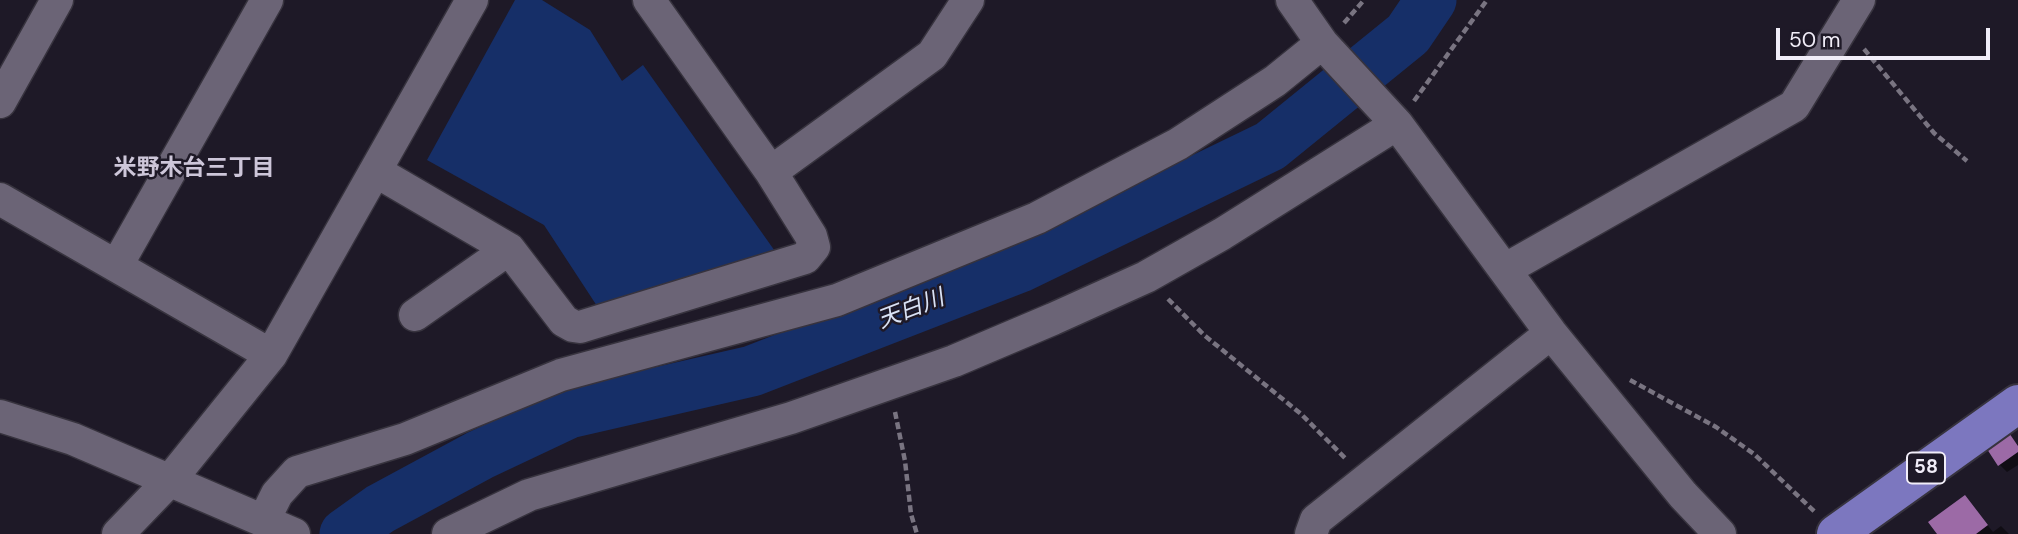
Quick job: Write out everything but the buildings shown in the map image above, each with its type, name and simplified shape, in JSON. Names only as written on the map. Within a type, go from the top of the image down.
[{"type":"main road","name":"58","points":[[1852,529],[2018,404]]},
{"type":"street","points":[[0,102],[57,0]]},
{"type":"street","points":[[117,265],[267,0]]},
{"type":"street","points":[[118,534],[171,480],[271,355],[472,0]]},
{"type":"street","points":[[377,172],[509,249],[564,321],[580,327],[805,258],[814,247],[811,236],[771,172],[649,0]]},
{"type":"street","points":[[771,172],[932,55],[968,0]]},
{"type":"street","points":[[1292,0],[1322,43],[1396,124],[1551,333],[1683,495],[1720,534]]},
{"type":"street","points":[[1506,269],[1794,106],[1852,11]]},
{"type":"street","points":[[0,416],[73,439],[279,527],[277,494],[298,472],[405,439],[561,375],[837,300],[1037,218],[1178,144],[1275,81],[1322,43]]},
{"type":"street","points":[[448,534],[529,495],[791,418],[954,361],[1146,277],[1244,221],[1396,124]]},
{"type":"street","points":[[0,199],[271,355]]},
{"type":"street","points":[[415,314],[509,249]]},
{"type":"street","points":[[1311,534],[1316,520],[1551,333]]},
{"type":"path","points":[[1396,124],[1487,0]]},
{"type":"path","points":[[1852,11],[1876,67],[1934,133],[1967,162]]},
{"type":"path","points":[[1146,277],[1204,335],[1301,414],[1366,480]]},
{"type":"path","points":[[1581,370],[1625,377],[1716,427],[1852,529]]},
{"type":"path","points":[[889,384],[905,461],[911,514],[917,534]]},
{"type":"water","points":[[515,0],[542,0],[590,30],[622,81],[643,65],[777,254],[597,306],[544,225],[427,160]]},
{"type":"waterway","name":"天白川","points":[[345,534],[380,509],[480,455],[569,413],[752,371],[1020,267],[1270,146],[1408,34],[1431,0]]},
{"type":"district","name":"米野木台三丁目","points":[[194,169]]}]
